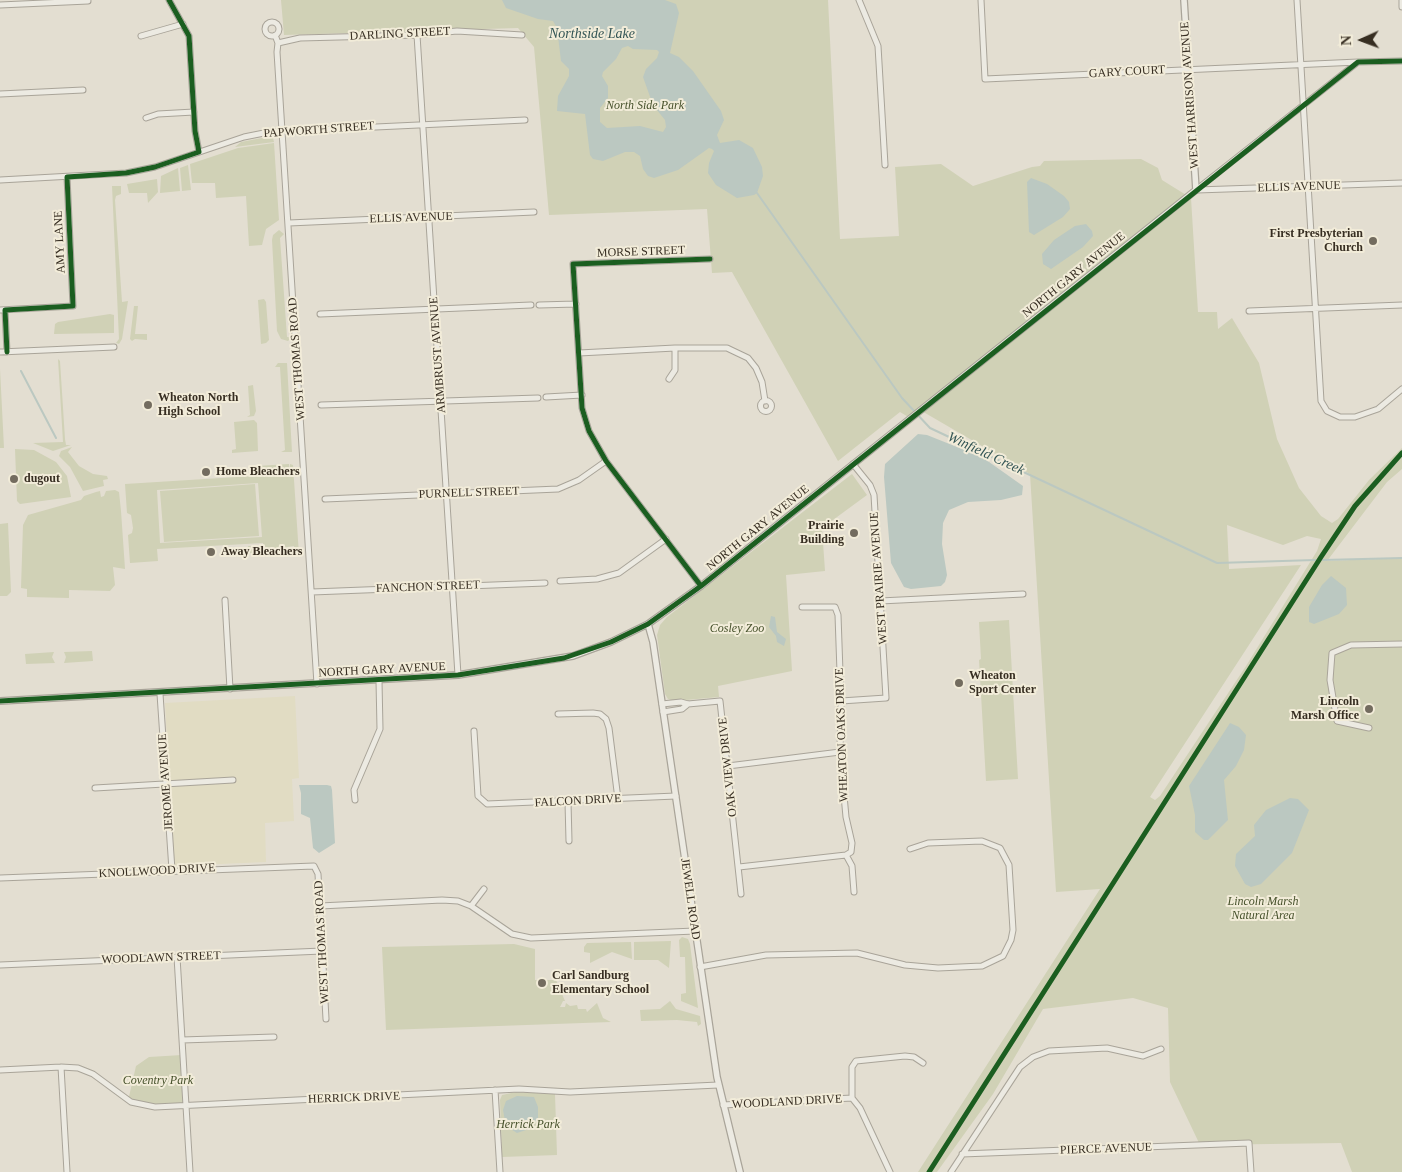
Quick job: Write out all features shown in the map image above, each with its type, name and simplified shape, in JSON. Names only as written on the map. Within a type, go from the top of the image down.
[{"type":"street","points":[[169,0],[183,24],[190,42],[194,112],[199,152]]},
{"type":"street","points":[[859,0],[878,46],[885,165]]},
{"type":"street","name":"GARY COURT","points":[[981,0],[985,79],[1358,62]]},
{"type":"street","name":"WEST HARRISON AVENUE","points":[[1184,0],[1196,190]]},
{"type":"street","points":[[1297,0],[1320,395],[1327,411],[1340,417],[1361,416],[1385,405],[1402,389]]},
{"type":"street","points":[[1402,0],[1402,7]]},
{"type":"street","points":[[0,5],[88,1]]},
{"type":"street","points":[[142,36],[183,24]]},
{"type":"street","name":"DARLING STREET","points":[[278,43],[300,38],[417,35],[457,31],[522,35]]},
{"type":"street","name":"WEST THOMAS ROAD","points":[[275,35],[278,43],[317,684]]},
{"type":"street","name":"ARMBRUST AVENUE","points":[[417,35],[458,675]]},
{"type":"street","points":[[1358,62],[1402,61]]},
{"type":"street","name":"NORTH GARY AVENUE","points":[[0,701],[160,694],[458,675],[573,656],[611,642],[648,624],[701,586],[1358,62]]},
{"type":"street","points":[[0,94],[83,90]]},
{"type":"street","points":[[146,118],[158,114],[194,112]]},
{"type":"street","name":"PAPWORTH STREET","points":[[0,180],[126,173],[155,167],[244,137],[283,131],[525,120]]},
{"type":"street","name":"AMY LANE","points":[[2,310],[73,306],[67,177]]},
{"type":"street","name":"ELLIS AVENUE","points":[[1196,190],[1402,183]]},
{"type":"street","name":"ELLIS AVENUE","points":[[289,223],[534,212]]},
{"type":"street","name":"MORSE STREET","points":[[576,304],[573,264],[710,258]]},
{"type":"street","points":[[539,305],[576,304],[582,408],[589,431],[606,461],[701,586]]},
{"type":"street","points":[[320,314],[531,305]]},
{"type":"street","points":[[1249,312],[1402,305]]},
{"type":"street","points":[[2,310],[7,352]]},
{"type":"street","points":[[0,352],[114,347]]},
{"type":"street","points":[[579,353],[674,348],[721,347],[731,349],[748,358],[761,377],[765,400]]},
{"type":"street","points":[[669,379],[674,370],[674,348]]},
{"type":"street","points":[[546,397],[582,395]]},
{"type":"street","points":[[321,405],[538,398]]},
{"type":"street","name":"PURNELL STREET","points":[[325,499],[558,488],[579,480],[606,461]]},
{"type":"street","name":"WEST PRAIRIE AVENUE","points":[[841,701],[886,698],[874,495],[870,485],[853,464]]},
{"type":"street","points":[[560,581],[596,579],[620,573],[666,540]]},
{"type":"street","name":"FANCHON STREET","points":[[312,592],[545,583]]},
{"type":"street","points":[[880,601],[1023,594]]},
{"type":"street","points":[[225,600],[230,690]]},
{"type":"street","name":"WHEATON OAKS DRIVE","points":[[802,607],[835,607],[837,610],[841,701],[840,752],[846,817],[852,843],[851,852],[846,855],[852,866],[854,892]]},
{"type":"street","name":"JEWELL ROAD","points":[[648,624],[653,642],[718,1085],[740,1172]]},
{"type":"street","points":[[1369,728],[1336,721],[1330,680],[1332,653],[1351,645],[1402,644]]},
{"type":"street","points":[[355,800],[354,790],[380,729],[378,681]]},
{"type":"street","name":"JEROME AVENUE","points":[[160,694],[172,870]]},
{"type":"street","name":"OAK VIEW DRIVE","points":[[662,704],[720,701],[741,894]]},
{"type":"street","name":"OAK VIEW DRIVE","points":[[663,712],[682,709],[688,704]]},
{"type":"street","points":[[558,714],[593,713],[600,714],[606,719],[609,728],[618,799]]},
{"type":"street","name":"FALCON DRIVE","points":[[474,731],[480,800],[490,804],[676,796]]},
{"type":"street","points":[[728,766],[840,752]]},
{"type":"street","points":[[95,788],[233,780]]},
{"type":"street","points":[[568,802],[569,842]]},
{"type":"street","points":[[700,967],[766,955],[858,953],[916,967],[938,968],[982,966],[1003,956],[1011,940],[1013,930],[1009,865],[1000,848],[982,841],[928,843],[910,849]]},
{"type":"street","points":[[739,866],[846,855]]},
{"type":"street","name":"WEST THOMAS ROAD","points":[[314,866],[318,874],[326,1019]]},
{"type":"street","name":"KNOLLWOOD DRIVE","points":[[0,878],[314,866]]},
{"type":"street","points":[[471,906],[484,889]]},
{"type":"street","points":[[320,906],[442,900],[471,906],[507,931],[531,938],[695,931]]},
{"type":"street","name":"WOODLAWN STREET","points":[[0,965],[322,951]]},
{"type":"street","points":[[177,957],[190,1172]]},
{"type":"street","points":[[182,1040],[274,1037]]},
{"type":"street","points":[[951,1172],[1020,1067],[1033,1057],[1057,1050],[1107,1048],[1143,1056],[1161,1049]]},
{"type":"street","points":[[890,1172],[860,1108],[852,1098],[852,1067],[856,1061],[905,1056],[914,1057],[922,1063]]},
{"type":"street","points":[[61,1067],[67,1172]]},
{"type":"street","name":"HERRICK DRIVE","points":[[0,1070],[78,1068],[93,1074],[120,1096],[137,1104],[155,1107],[495,1090],[570,1092],[718,1085]]},
{"type":"street","points":[[495,1090],[500,1172]]},
{"type":"street","name":"WOODLAND DRIVE","points":[[723,1105],[852,1098]]},
{"type":"street","name":"PIERCE AVENUE","points":[[962,1154],[1249,1143],[1251,1172]]},
{"type":"shaded area","points":[[295,696],[299,778],[292,779],[294,821],[265,823],[266,862],[174,866],[165,703]]},
{"type":"green space","points":[[281,0],[828,0],[840,239],[899,236],[895,167],[941,164],[973,186],[1040,166],[1044,161],[1141,159],[1158,168],[1162,180],[1191,198],[1198,312],[1217,312],[1218,329],[1232,318],[1259,363],[1277,439],[1299,488],[1321,516],[1332,523],[1338,519],[1369,480],[1402,448],[1402,469],[1387,482],[1327,561],[1402,558],[1402,1172],[1352,1172],[1341,1143],[1200,1145],[1170,1082],[1168,1008],[1133,998],[1043,1009],[993,1094],[937,1172],[918,1172],[1100,889],[1056,892],[1030,474],[920,410],[910,418],[900,412],[838,461],[732,272],[712,273],[707,209],[549,215],[534,47],[518,28],[284,35]],"holes":[[[1227,525],[1283,545],[1307,536],[1321,539],[1317,551],[1246,666],[1160,796],[1155,800],[1150,797],[1301,565],[1229,569]]]},
{"type":"green space","points":[[267,137],[273,138],[274,142],[235,147],[241,142]]},
{"type":"green space","points":[[274,143],[279,220],[266,229],[262,245],[249,246],[246,196],[216,198],[215,183],[192,183],[190,164],[238,148]]},
{"type":"green space","points":[[188,165],[191,190],[182,191],[180,168]]},
{"type":"green space","points":[[178,168],[180,191],[160,193],[161,176]]},
{"type":"green space","points":[[157,179],[158,192],[148,203],[147,193],[129,193],[127,184]]},
{"type":"green space","points":[[112,186],[121,186],[121,194],[116,196],[115,200],[122,302],[128,301],[122,339],[119,344],[116,343],[119,339]]},
{"type":"green space","points":[[279,230],[284,234],[280,238],[287,337],[292,337],[288,341],[281,339],[277,331],[272,240],[273,235]]},
{"type":"green space","points":[[264,299],[266,302],[269,340],[261,344],[258,300]]},
{"type":"green space","points":[[134,306],[138,306],[135,334],[147,334],[147,340],[135,339],[132,341],[130,339]]},
{"type":"green space","points":[[114,315],[114,333],[54,334],[55,324],[58,322]]},
{"type":"green space","points":[[58,359],[60,361],[65,439],[66,445],[71,445],[53,451],[33,443],[63,442]]},
{"type":"green space","points":[[278,363],[287,363],[292,452],[281,452],[285,450],[280,367],[275,367]]},
{"type":"green space","points":[[0,369],[4,448],[0,448]]},
{"type":"green space","points":[[253,385],[256,411],[254,416],[247,417],[250,415],[248,386]]},
{"type":"green space","points":[[254,420],[257,423],[258,451],[232,453],[232,450],[236,449],[234,422]]},
{"type":"green space","points":[[72,447],[68,452],[79,466],[93,474],[107,476],[108,479],[103,480],[104,486],[83,491],[70,467],[59,456],[61,451]]},
{"type":"green space","points":[[15,449],[34,450],[56,462],[67,476],[71,497],[20,504],[17,501]]},
{"type":"green space","points":[[289,464],[290,476],[290,464],[293,465],[299,555],[295,555],[294,546],[287,547],[287,550],[250,553],[248,546],[263,546],[263,543],[157,549],[158,561],[130,563],[128,535],[132,533],[133,528],[131,515],[127,513],[125,484],[285,474],[257,475],[257,466]],"holes":[[[258,483],[262,537],[160,543],[157,490]]]},
{"type":"green space","name":"Cosley Zoo","points":[[852,474],[867,495],[822,528],[825,571],[786,575],[792,671],[718,686],[719,697],[675,701],[668,699],[665,694],[657,635],[660,625],[667,617]]},
{"type":"green space","points":[[255,484],[259,536],[164,542],[160,491]]},
{"type":"green space","points":[[115,490],[119,492],[125,569],[113,567],[115,585],[110,591],[69,590],[69,598],[27,597],[27,589],[21,588],[23,525],[28,515],[81,500],[84,496],[96,492],[100,491],[101,497],[104,496],[106,491]]},
{"type":"green space","points":[[8,523],[11,592],[7,596],[0,596],[0,524]]},
{"type":"green space","points":[[1009,620],[1018,779],[986,781],[979,660],[981,659],[979,622]]},
{"type":"green space","points":[[92,651],[93,661],[64,663],[66,657],[64,652]]},
{"type":"green space","points":[[54,652],[52,657],[55,663],[26,664],[25,654]]},
{"type":"green space","points":[[682,937],[688,939],[690,944],[698,1008],[681,1001],[681,994],[686,993],[685,957],[680,957],[679,940]]},
{"type":"green space","points":[[671,941],[669,968],[658,960],[634,960],[634,942]]},
{"type":"green space","points":[[631,942],[632,959],[612,952],[590,963],[590,953],[584,952],[584,947],[587,943]]},
{"type":"green space","points":[[514,944],[535,949],[535,980],[556,980],[565,1001],[563,1001],[560,1007],[565,1007],[566,1003],[570,1006],[577,1005],[578,1009],[586,1009],[587,1012],[597,1003],[603,1018],[611,1022],[386,1030],[382,947]]},
{"type":"green space","points":[[670,1001],[676,1009],[700,1016],[701,1024],[698,1026],[697,1022],[677,1020],[641,1021],[640,1010],[660,1009]]},
{"type":"green space","name":"Coventry Park","points":[[182,1055],[185,1105],[155,1106],[128,1101],[136,1066],[149,1057]]},
{"type":"green space","name":"Herrick Park","points":[[516,1092],[555,1094],[557,1155],[502,1157],[500,1100],[502,1095]]},
{"type":"water","name":"Northside Lake","points":[[502,0],[665,0],[676,4],[679,13],[670,53],[679,57],[693,71],[721,111],[724,120],[717,135],[720,143],[739,140],[753,148],[762,167],[763,176],[757,193],[737,198],[716,185],[708,173],[709,163],[714,151],[709,148],[678,170],[654,178],[648,176],[643,169],[640,156],[634,152],[625,152],[603,161],[593,159],[590,155],[585,114],[557,111],[558,96],[569,76],[569,69],[561,61],[557,28],[553,21],[538,19],[506,8]],"holes":[[[628,46],[633,49],[657,50],[659,52],[657,58],[646,69],[643,77],[653,105],[665,120],[666,127],[663,132],[640,126],[607,128],[600,122],[600,108],[608,98],[608,86],[602,76],[603,72],[616,59],[622,48]]]},
{"type":"water","points":[[1031,178],[1047,184],[1064,196],[1069,202],[1070,209],[1063,217],[1034,235],[1029,232],[1027,182]]},
{"type":"water","points":[[1086,224],[1092,231],[1093,236],[1083,247],[1051,269],[1043,264],[1042,254],[1054,240],[1075,226]]},
{"type":"water","points":[[918,434],[927,435],[982,457],[1023,486],[1022,495],[1001,500],[968,502],[949,510],[943,523],[942,544],[947,575],[945,582],[941,586],[911,589],[904,587],[891,563],[884,477],[885,464]]},
{"type":"water","points":[[1331,576],[1346,588],[1347,605],[1339,614],[1314,624],[1309,622],[1309,607],[1322,585]]},
{"type":"water","points":[[771,616],[775,617],[777,632],[786,639],[784,646],[777,642],[776,636],[769,627]]},
{"type":"water","points":[[1230,723],[1239,727],[1246,735],[1244,750],[1236,766],[1224,780],[1228,820],[1208,840],[1204,840],[1195,832],[1195,815],[1189,786]]},
{"type":"water","points":[[299,785],[331,786],[335,843],[319,853],[313,848],[310,818],[301,814]]},
{"type":"water","points":[[1290,798],[1298,799],[1309,810],[1292,853],[1261,884],[1251,887],[1245,884],[1235,866],[1236,854],[1255,836],[1254,825],[1266,810]]},
{"type":"water","points":[[517,1096],[534,1097],[538,1107],[538,1118],[532,1128],[517,1133],[506,1126],[503,1110],[506,1101]]},
{"type":"waterway","name":"Winfield Creek","points":[[757,193],[902,398],[930,428],[1217,563],[1315,560]]},
{"type":"waterway","points":[[21,371],[56,438]]},
{"type":"waterway","name":"Winfield Creek","points":[[1323,560],[1402,558]]},
{"type":"cycle path","points":[[7,352],[5,310],[73,306],[67,177],[126,173],[155,167],[199,152],[195,131],[189,36],[169,0]]},
{"type":"cycle path","points":[[0,701],[458,675],[564,658],[611,642],[648,624],[701,586],[1358,62],[1402,61]]},
{"type":"cycle path","points":[[701,586],[606,461],[589,431],[582,408],[573,264],[710,259]]},
{"type":"cycle path","points":[[929,1172],[1321,557],[1355,506],[1402,453]]},
{"type":"place","name":"First Presbyterian Church","points":[[1373,241]]},
{"type":"place","name":"Wheaton North High School","points":[[148,405]]},
{"type":"place","name":"Home Bleachers","points":[[206,472]]},
{"type":"place","name":"dugout","points":[[14,479]]},
{"type":"place","name":"Prairie Building","points":[[854,533]]},
{"type":"place","name":"Away Bleachers","points":[[211,552]]},
{"type":"place","name":"Wheaton Sport Center","points":[[959,683]]},
{"type":"place","name":"Lincoln Marsh Office","points":[[1369,709]]},
{"type":"place","name":"Carl Sandburg Elementary School","points":[[542,983]]},
{"type":"park label","name":"North Side Park","points":[[645,106]]},
{"type":"park label","name":"Lincoln Marsh Natural Area","points":[[1263,909]]}]
